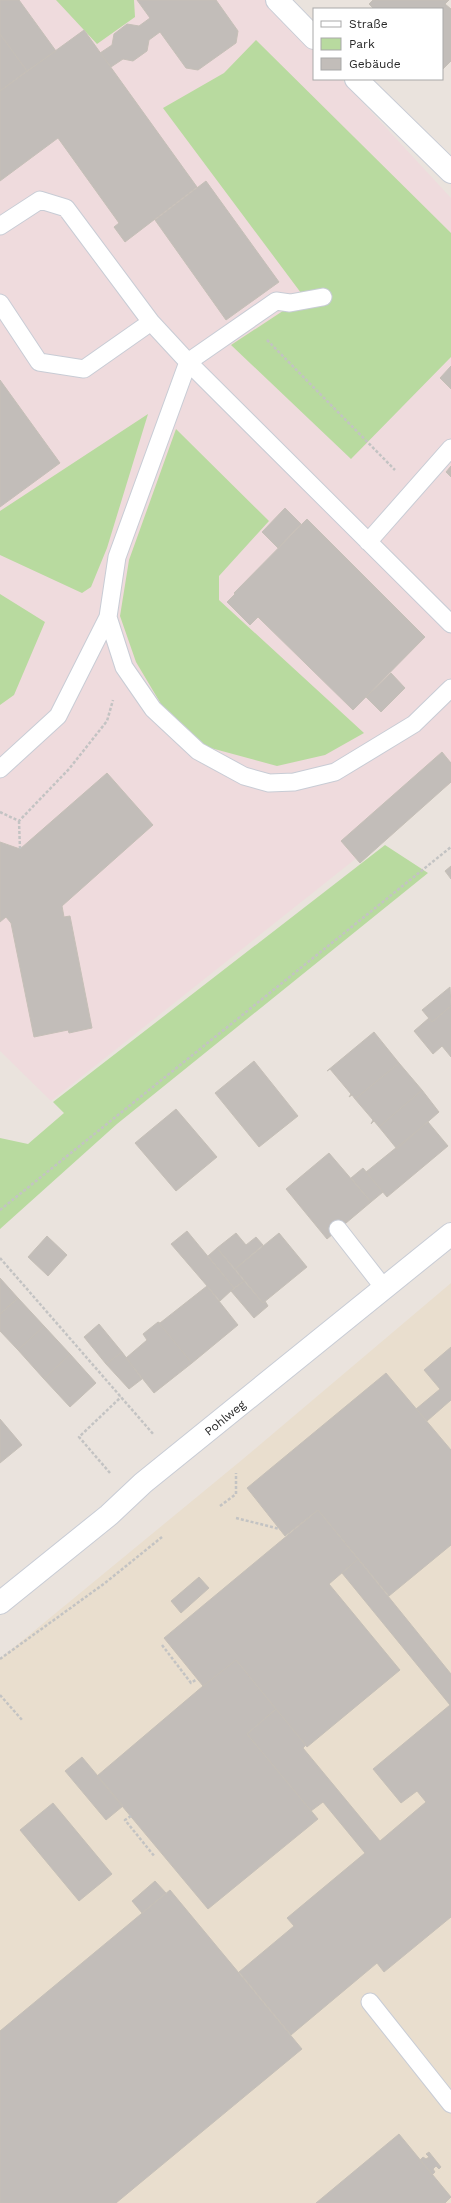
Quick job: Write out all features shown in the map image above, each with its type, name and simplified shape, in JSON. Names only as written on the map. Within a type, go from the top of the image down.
[{"type":"street","points":[[277,0],[313,37]]},
{"type":"street","points":[[357,80],[451,172]]},
{"type":"street","name":"Pohlweg","points":[[0,1603],[109,1515],[174,1458],[451,1234]]},
{"type":"lane","points":[[0,226],[40,200],[66,208],[151,322],[188,362],[451,624]]},
{"type":"lane","points":[[0,769],[58,716],[108,617],[117,557],[188,362],[276,301],[290,303],[323,298]]},
{"type":"lane","points":[[0,302],[39,362],[84,369],[151,322]]},
{"type":"lane","points":[[368,542],[451,448]]},
{"type":"lane","points":[[108,617],[124,667],[154,709],[198,751],[244,776],[269,783],[294,782],[335,772],[414,724],[451,688]]},
{"type":"lane","points":[[338,1229],[384,1288]]},
{"type":"lane","points":[[370,2002],[451,2104]]},
{"type":"path","points":[[248,321],[414,490]]},
{"type":"path","points":[[20,849],[19,821],[69,769],[107,721],[124,667]]},
{"type":"path","points":[[0,812],[19,821]]},
{"type":"path","points":[[0,1210],[451,846]]},
{"type":"path","points":[[0,1258],[174,1458]]},
{"type":"path","points":[[112,1475],[79,1437],[121,1397]]},
{"type":"path","points":[[220,1506],[236,1494],[236,1473]]},
{"type":"path","points":[[236,1518],[280,1529]]},
{"type":"path","points":[[0,1659],[105,1583],[162,1537]]},
{"type":"path","points":[[162,1646],[191,1684],[197,1679]]},
{"type":"path","points":[[0,1695],[23,1722]]},
{"type":"path","points":[[131,1816],[126,1820],[155,1857]]},
{"type":"shaded area","points":[[0,0],[267,0],[313,49],[313,80],[342,80],[451,198],[451,783],[51,1101],[0,1051]]},
{"type":"shaded area","points":[[451,1283],[451,2203],[0,2203],[0,1659],[243,1459]]},
{"type":"green space","points":[[56,0],[134,0],[135,17],[97,44]]},
{"type":"green space","points":[[256,40],[451,233],[451,357],[351,459],[231,345],[304,297],[163,108],[224,73]]},
{"type":"green space","points":[[148,414],[107,548],[91,587],[82,593],[0,555],[0,511]]},
{"type":"green space","points":[[176,429],[269,521],[219,576],[219,600],[364,733],[325,755],[277,766],[207,747],[161,704],[136,662],[120,616],[129,560]]},
{"type":"green space","points":[[0,594],[45,622],[14,695],[0,705]]},
{"type":"green space","points":[[385,845],[428,873],[117,1124],[0,1229],[0,1138],[28,1144],[64,1113],[53,1102]]},
{"type":"building","points":[[0,0],[19,0],[56,51],[27,71],[0,34]]},
{"type":"building","points":[[137,0],[216,0],[238,31],[236,43],[198,70],[186,68],[160,32],[149,40],[147,51],[133,61],[123,59],[111,67],[100,53],[112,45],[114,34],[127,24],[139,26],[150,18]]},
{"type":"building","points":[[373,0],[449,0],[445,4],[451,9],[451,61],[443,69],[443,8],[373,8],[369,4]]},
{"type":"building","points":[[84,30],[197,187],[125,242],[114,227],[119,223],[58,138],[0,181],[0,91]]},
{"type":"building","points":[[0,34],[27,71],[0,91]]},
{"type":"building","points":[[206,181],[279,282],[226,320],[155,220]]},
{"type":"building","points":[[451,366],[451,389],[440,378]]},
{"type":"building","points":[[0,380],[60,463],[0,507]]},
{"type":"building","points":[[451,466],[451,477],[446,472]]},
{"type":"building","points":[[285,508],[301,524],[278,548],[262,532]]},
{"type":"building","points":[[307,519],[425,637],[353,710],[258,617],[250,625],[227,602],[235,594],[234,593]]},
{"type":"building","points":[[391,673],[405,688],[381,712],[366,697]]},
{"type":"building","points":[[442,752],[451,763],[451,782],[360,863],[341,841]]},
{"type":"building","points":[[107,773],[153,825],[62,906],[64,917],[70,916],[92,1028],[69,1033],[68,1030],[34,1037],[11,923],[6,917],[0,922],[0,842],[20,849]]},
{"type":"building","points":[[451,866],[451,879],[445,871]]},
{"type":"building","points":[[450,987],[451,1006],[432,1022],[422,1010]]},
{"type":"building","points":[[451,1006],[451,1057],[442,1046],[433,1054],[414,1031],[429,1018],[432,1022]]},
{"type":"building","points":[[374,1032],[399,1063],[355,1099],[352,1095],[349,1097],[351,1094],[330,1069],[327,1071]]},
{"type":"building","points":[[254,1061],[298,1116],[259,1147],[215,1093]]},
{"type":"building","points":[[399,1063],[422,1090],[379,1127],[374,1121],[371,1124],[373,1120],[355,1099]]},
{"type":"building","points":[[422,1090],[439,1112],[397,1149],[379,1127]]},
{"type":"building","points":[[176,1109],[217,1157],[176,1191],[135,1143]]},
{"type":"building","points":[[428,1122],[448,1146],[387,1197],[366,1172]]},
{"type":"building","points":[[329,1153],[371,1202],[327,1239],[286,1189]]},
{"type":"building","points":[[363,1168],[383,1192],[371,1202],[351,1178]]},
{"type":"building","points":[[187,1231],[234,1288],[220,1301],[171,1244]]},
{"type":"building","points":[[236,1233],[246,1245],[256,1237],[263,1245],[235,1269],[217,1248]]},
{"type":"building","points":[[279,1233],[307,1267],[263,1303],[235,1269]]},
{"type":"building","points":[[47,1236],[67,1255],[48,1276],[28,1257]]},
{"type":"building","points":[[217,1248],[244,1281],[234,1288],[208,1256]]},
{"type":"building","points":[[0,1278],[18,1298],[0,1314]]},
{"type":"building","points":[[244,1281],[263,1303],[265,1301],[268,1306],[254,1318],[231,1291]]},
{"type":"building","points":[[207,1286],[238,1325],[192,1363],[158,1322],[160,1323]]},
{"type":"building","points":[[18,1298],[44,1326],[18,1350],[0,1331],[0,1314]]},
{"type":"building","points":[[158,1322],[192,1363],[154,1393],[126,1358],[147,1340],[143,1334]]},
{"type":"building","points":[[99,1324],[122,1352],[106,1364],[84,1337]]},
{"type":"building","points":[[44,1326],[70,1354],[44,1379],[18,1350]]},
{"type":"building","points":[[451,1347],[451,1400],[427,1421],[416,1409],[440,1389],[424,1370]]},
{"type":"building","points":[[122,1352],[142,1379],[129,1389],[106,1364]]},
{"type":"building","points":[[70,1354],[96,1383],[70,1407],[44,1379]]},
{"type":"building","points":[[386,1373],[451,1450],[451,1545],[389,1596],[318,1510],[285,1536],[247,1488]]},
{"type":"building","points":[[0,1419],[22,1445],[0,1463]]},
{"type":"building","points":[[318,1510],[358,1559],[329,1584],[400,1670],[307,1747],[236,1660],[203,1686],[164,1638]]},
{"type":"building","points":[[358,1559],[451,1674],[451,1917],[384,1972],[377,1963],[291,2035],[239,1972],[294,1926],[287,1918],[365,1853],[323,1802],[311,1811],[247,1734],[276,1709],[306,1745],[303,1748],[380,1841],[426,1802],[417,1791],[401,1803],[373,1769],[450,1705],[342,1573]]},
{"type":"building","points":[[199,1577],[209,1588],[181,1613],[171,1601]]},
{"type":"building","points":[[236,1660],[276,1709],[247,1734],[318,1819],[208,1909],[97,1776]]},
{"type":"building","points":[[82,1757],[123,1806],[106,1820],[65,1771]]},
{"type":"building","points":[[53,1803],[112,1874],[79,1901],[20,1830]]},
{"type":"building","points":[[155,1881],[166,1893],[142,1913],[132,1901]]},
{"type":"building","points":[[170,1890],[302,2049],[116,2203],[0,2203],[0,2031]]},
{"type":"building","points":[[399,2134],[451,2197],[445,2203],[316,2203]]},
{"type":"building","points":[[429,2152],[441,2167],[439,2169],[436,2166],[433,2169],[435,2172],[432,2175],[420,2160],[423,2157],[426,2159],[429,2157],[426,2154]]}]
